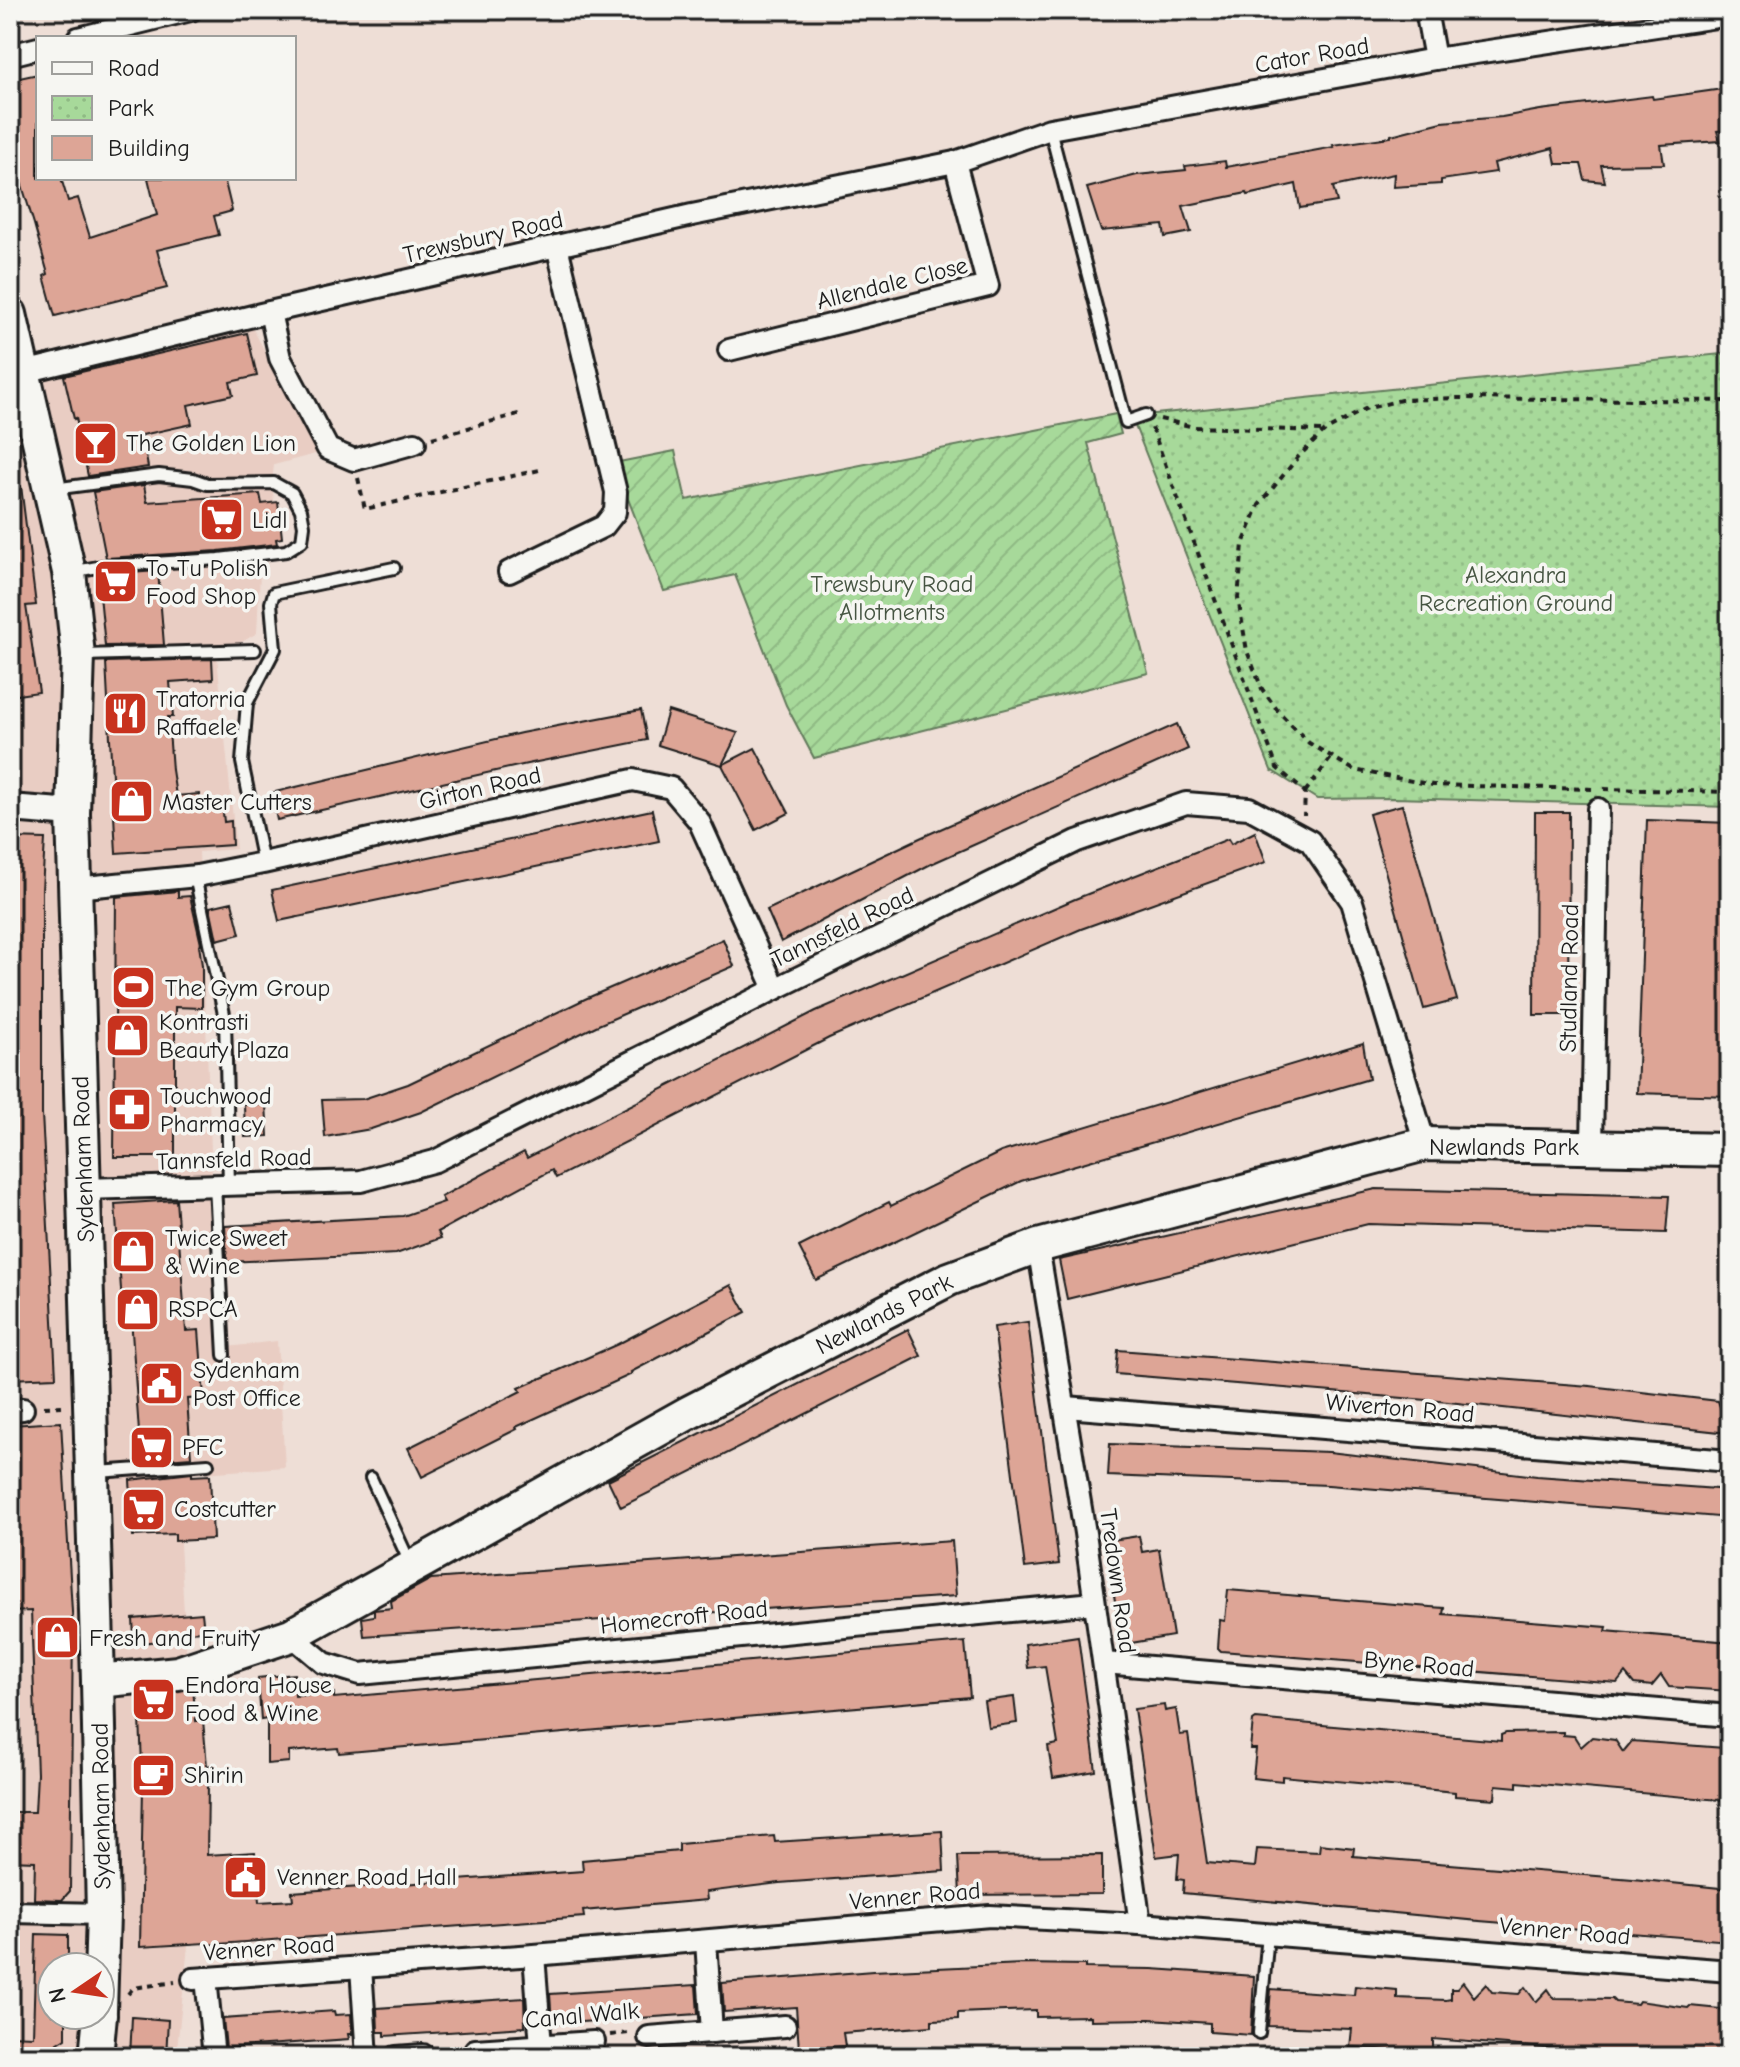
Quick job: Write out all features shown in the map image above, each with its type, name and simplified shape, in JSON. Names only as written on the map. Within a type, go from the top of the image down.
[{"type":"main road","name":"Sydenham Road","points":[[10,314],[69,572],[78,655],[73,813],[105,1951]]},
{"type":"main road","name":"Newlands Park","points":[[98,1681],[178,1673],[291,1635],[688,1413],[949,1279],[1038,1246],[1425,1144],[1730,1150]]},
{"type":"main road","name":"Sydenham Road","points":[[96,2057],[102,2031]]},
{"type":"street","points":[[86,36],[191,10]]},
{"type":"street","points":[[1426,10],[1435,59]]},
{"type":"street","name":"Cator Road","points":[[955,162],[1050,129],[1698,14],[1730,15]]},
{"type":"street","points":[[10,55],[36,48]]},
{"type":"street","name":"Trewsbury Road","points":[[24,372],[692,215],[955,162]]},
{"type":"street","name":"Allendale Close","points":[[729,350],[988,286],[955,162]]},
{"type":"street","points":[[509,572],[604,526],[615,512],[616,492],[557,246]]},
{"type":"street","points":[[270,312],[280,358],[328,449],[354,460],[415,443]]},
{"type":"street","name":"Girton Road","points":[[75,888],[195,876],[263,863],[633,780],[671,788],[699,821],[775,989]]},
{"type":"street","name":"Tannsfeld Road","points":[[83,1189],[361,1181],[435,1161],[1077,841],[1186,803],[1249,808],[1310,841],[1352,902],[1425,1144]]},
{"type":"street","points":[[10,808],[73,813]]},
{"type":"street","name":"Studland Road","points":[[1592,1147],[1598,809]]},
{"type":"street","name":"Tredown Road","points":[[1038,1246],[1066,1407],[1140,1924]]},
{"type":"street","name":"Wiverton Road","points":[[1066,1407],[1730,1461]]},
{"type":"street","name":"Homecroft Road","points":[[291,1635],[324,1663],[360,1674],[1094,1603]]},
{"type":"street","name":"Byne Road","points":[[1104,1663],[1730,1716]]},
{"type":"street","points":[[10,1912],[103,1914]]},
{"type":"street","name":"Venner Road","points":[[200,1979],[534,1955],[990,1916],[1140,1924],[1730,1971]]},
{"type":"street","points":[[706,1941],[712,2032]]},
{"type":"street","points":[[534,1955],[541,2046]]},
{"type":"street","points":[[361,1967],[367,2057]]},
{"type":"street","points":[[200,1979],[214,2057]]},
{"type":"street","name":"Canal Walk","points":[[649,2037],[785,2026]]},
{"type":"street","name":"Canal Walk","points":[[475,2050],[594,2042]]},
{"type":"street","points":[[396,2057],[423,2055]]},
{"type":"lane","points":[[1050,129],[1126,422],[1146,415]]},
{"type":"lane","points":[[52,489],[159,475],[207,484],[274,483],[292,493],[301,510],[304,526],[302,541],[286,551],[219,559],[103,566],[69,572]]},
{"type":"lane","points":[[263,863],[242,762],[247,703],[275,649],[271,603],[274,593],[394,568]]},
{"type":"lane","points":[[78,655],[255,650]]},
{"type":"lane","points":[[195,876],[225,1019],[222,1185],[224,1355]]},
{"type":"lane","points":[[92,1472],[208,1464]]},
{"type":"lane","points":[[371,1478],[412,1567]]},
{"type":"lane","points":[[1259,2033],[1268,1934]]},
{"type":"path","points":[[1730,401],[1401,400],[1365,409],[1325,431],[1299,456],[1259,505],[1243,544],[1238,598],[1247,651],[1262,689],[1309,743],[1354,770],[1433,785],[1730,792]]},
{"type":"path","points":[[415,443],[522,413]]},
{"type":"path","points":[[1146,415],[1194,427],[1325,431]]},
{"type":"path","points":[[1146,415],[1277,768],[1305,792]]},
{"type":"path","points":[[354,460],[365,509],[544,469]]},
{"type":"path","points":[[1302,838],[1305,792],[1331,758]]},
{"type":"path","points":[[16,1409],[90,1404]]},
{"type":"path","name":"Venner Road","points":[[116,2002],[133,1988],[200,1979]]},
{"type":"path","name":"Canal Walk","points":[[594,2042],[594,2036],[649,2032],[649,2037]]},
{"type":"shaded area","points":[[252,327],[319,453],[274,465],[272,482],[279,550],[261,553],[257,633],[217,657],[236,849],[199,852],[219,1348],[277,1341],[285,1467],[176,1475],[198,1854],[176,2057],[10,2057],[10,2031],[15,2031],[23,1618],[10,1618],[10,338],[22,381]]},
{"type":"green space","name":"Alexandra Recreation Ground","points":[[1730,353],[1730,807],[1393,798],[1317,799],[1271,770],[1135,426],[1146,415]]},
{"type":"green space","name":"Trewsbury Road Allotments","points":[[1116,414],[1121,434],[1088,443],[1148,673],[814,758],[786,705],[735,575],[664,591],[614,463],[675,451],[686,500]]},
{"type":"building","points":[[36,74],[36,180],[62,180],[68,201],[78,198],[90,237],[157,215],[148,180],[224,180],[232,211],[214,216],[219,235],[157,250],[167,288],[55,316],[44,276],[48,274],[34,224],[10,158],[10,80]]},
{"type":"building","points":[[1730,88],[1730,130],[1717,131],[1720,141],[1661,145],[1664,164],[1601,165],[1605,182],[1585,180],[1581,164],[1556,164],[1553,148],[1494,163],[1496,172],[1441,180],[1441,184],[1393,187],[1394,174],[1333,187],[1337,202],[1300,208],[1296,184],[1183,206],[1191,232],[1165,237],[1163,225],[1101,231],[1087,188],[1137,175],[1186,170],[1185,166],[1225,161],[1226,167],[1333,145],[1391,137],[1442,122]]},
{"type":"building","points":[[247,333],[257,376],[230,382],[233,395],[188,405],[192,424],[142,435],[148,467],[88,476],[64,376]]},
{"type":"building","points":[[144,485],[147,502],[260,494],[262,504],[278,502],[282,538],[276,539],[277,544],[218,551],[106,558],[93,492]]},
{"type":"building","points":[[21,486],[36,605],[26,606],[39,692],[10,696],[10,487]]},
{"type":"building","points":[[158,571],[164,645],[105,646],[101,575]]},
{"type":"building","points":[[212,659],[213,679],[170,682],[173,717],[168,717],[172,770],[176,796],[199,794],[200,804],[222,803],[224,822],[231,821],[232,845],[116,853],[106,662]]},
{"type":"building","points":[[641,710],[647,740],[277,820],[271,793],[521,733]]},
{"type":"building","points":[[668,711],[738,733],[722,765],[658,745]]},
{"type":"building","points":[[1177,724],[1188,749],[931,864],[781,942],[767,910]]},
{"type":"building","points":[[755,748],[789,813],[756,830],[722,765]]},
{"type":"building","points":[[1402,805],[1457,1000],[1424,1009],[1369,814]]},
{"type":"building","points":[[652,810],[659,841],[279,921],[272,890]]},
{"type":"building","points":[[1535,812],[1569,812],[1568,1015],[1534,1015]]},
{"type":"building","points":[[1647,820],[1730,823],[1730,1096],[1637,1093]]},
{"type":"building","points":[[1255,832],[1266,862],[1081,929],[829,1038],[556,1178],[552,1170],[438,1232],[441,1238],[396,1254],[227,1262],[225,1226],[403,1216],[444,1202],[441,1197],[524,1152],[527,1158],[816,1011],[1075,899],[1228,839],[1231,844]]},
{"type":"building","points":[[10,838],[45,839],[42,890],[42,1114],[56,1377],[10,1379]]},
{"type":"building","points":[[178,891],[178,897],[190,896],[201,944],[202,1008],[175,1007],[175,1157],[114,1157],[116,897]]},
{"type":"building","points":[[232,902],[240,934],[217,940],[210,907]]},
{"type":"building","points":[[723,939],[734,966],[596,1026],[421,1112],[371,1129],[325,1137],[322,1100],[363,1099],[408,1084],[585,999]]},
{"type":"building","points":[[1363,1043],[1369,1079],[1021,1181],[816,1280],[799,1247],[889,1202],[891,1206],[1001,1152]]},
{"type":"building","points":[[244,1104],[266,1105],[268,1136],[245,1137]]},
{"type":"building","points":[[1376,1189],[1669,1196],[1666,1233],[1368,1224],[1067,1299],[1059,1260]]},
{"type":"building","points":[[176,1200],[186,1331],[199,1330],[204,1398],[187,1399],[191,1457],[141,1461],[131,1317],[123,1318],[115,1204]]},
{"type":"building","points":[[731,1285],[746,1312],[632,1374],[516,1427],[422,1477],[408,1448],[521,1391],[519,1388],[618,1344]]},
{"type":"building","points":[[1028,1322],[1059,1564],[1025,1568],[994,1327]]},
{"type":"building","points":[[908,1329],[921,1356],[621,1507],[608,1480]]},
{"type":"building","points":[[1118,1350],[1590,1386],[1718,1401],[1729,1433],[1439,1401],[1116,1374]]},
{"type":"building","points":[[61,1422],[73,1629],[70,1891],[62,1900],[34,1899],[35,1861],[10,1860],[10,1812],[35,1812],[37,1774],[31,1611],[10,1612],[10,1425]]},
{"type":"building","points":[[1110,1444],[1329,1452],[1537,1476],[1730,1490],[1730,1518],[1328,1485],[1108,1476]]},
{"type":"building","points":[[192,1473],[192,1476],[210,1475],[213,1539],[175,1541],[175,1534],[133,1536],[130,1480]]},
{"type":"building","points":[[1139,1536],[1142,1552],[1159,1549],[1173,1636],[1125,1644],[1124,1638],[1121,1638],[1107,1552],[1115,1552],[1112,1540]]},
{"type":"building","points":[[952,1541],[956,1596],[364,1636],[362,1618],[374,1616],[374,1610],[392,1608],[391,1601],[431,1579]]},
{"type":"building","points":[[1228,1590],[1444,1608],[1443,1614],[1607,1627],[1606,1631],[1730,1642],[1730,1691],[1669,1687],[1661,1675],[1652,1686],[1634,1684],[1625,1673],[1617,1683],[1221,1651],[1218,1648],[1220,1620],[1225,1621]]},
{"type":"building","points":[[202,1613],[204,1631],[187,1632],[188,1638],[141,1643],[134,1637],[133,1619]]},
{"type":"building","points":[[1078,1636],[1096,1771],[1053,1778],[1048,1746],[1058,1744],[1045,1666],[1028,1668],[1025,1644]]},
{"type":"building","points":[[965,1642],[970,1697],[339,1753],[338,1748],[289,1752],[289,1762],[267,1764],[267,1719],[261,1720],[258,1678],[294,1674],[295,1696],[334,1693],[334,1698]]},
{"type":"building","points":[[193,1688],[196,1721],[203,1720],[207,1766],[213,1765],[214,1784],[208,1785],[207,1855],[255,1852],[259,1902],[293,1900],[292,1892],[583,1871],[582,1860],[679,1851],[679,1844],[774,1836],[775,1842],[942,1831],[944,1871],[779,1883],[706,1892],[707,1900],[583,1911],[584,1917],[140,1947],[143,1787],[139,1696]]},
{"type":"building","points":[[1014,1697],[1017,1723],[988,1727],[984,1701]]},
{"type":"building","points":[[1164,1705],[1165,1711],[1176,1709],[1180,1735],[1188,1734],[1207,1863],[1255,1867],[1257,1849],[1319,1852],[1320,1844],[1354,1848],[1353,1856],[1729,1889],[1727,1911],[1730,1911],[1730,1941],[1183,1893],[1184,1880],[1177,1879],[1179,1854],[1156,1857],[1134,1709]]},
{"type":"building","points":[[1253,1721],[1501,1741],[1501,1735],[1506,1733],[1563,1732],[1563,1735],[1574,1736],[1581,1747],[1592,1737],[1615,1740],[1623,1752],[1632,1741],[1724,1748],[1724,1751],[1730,1752],[1730,1801],[1517,1782],[1517,1787],[1496,1785],[1495,1799],[1455,1796],[1455,1792],[1282,1776],[1282,1781],[1253,1778],[1256,1749],[1250,1749]]},
{"type":"building","points":[[1102,1855],[1102,1894],[960,1895],[958,1856]]},
{"type":"building","points":[[36,1934],[68,1935],[68,1951],[36,1951],[36,2031],[66,2031],[66,2038],[36,2057],[10,2057],[10,2035],[33,2036]]},
{"type":"building","points":[[1022,1964],[1254,1976],[1251,2035],[1210,2032],[1210,2023],[1150,2019],[1090,2020],[1090,2016],[1036,2017],[1036,2010],[958,2013],[958,2019],[932,2020],[932,2026],[843,2033],[845,2046],[799,2049],[796,2007],[724,2012],[722,1983],[873,1971]]},
{"type":"building","points":[[1463,1982],[1474,1997],[1486,1984],[1492,1992],[1519,1994],[1525,1987],[1536,2002],[1548,1989],[1554,1998],[1612,1999],[1615,2002],[1637,2004],[1639,2001],[1720,2009],[1724,2016],[1721,2057],[1656,2057],[1433,2039],[1433,2053],[1350,2047],[1352,2029],[1268,2026],[1271,1989],[1354,1995],[1355,1986],[1397,1990],[1397,1998],[1446,2000],[1451,1999],[1451,1989],[1457,1989]]},
{"type":"building","points":[[696,1985],[698,2014],[552,2024],[550,1994]]},
{"type":"building","points":[[524,1998],[525,2027],[385,2036],[385,2032],[378,2032],[377,2008]]},
{"type":"building","points":[[334,2011],[335,2015],[351,2014],[352,2034],[348,2034],[349,2039],[226,2048],[223,2019]]},
{"type":"building","points":[[132,2017],[168,2020],[166,2057],[130,2057]]},
{"type":"place","name":"The Golden Lion","points":[[95,443]]},
{"type":"place","name":"Lidl","points":[[221,520]]},
{"type":"place","name":"To Tu Polish Food Shop","points":[[115,582]]},
{"type":"place","name":"Tratorria Raffaele","points":[[125,713]]},
{"type":"place","name":"Master Cutters","points":[[131,802]]},
{"type":"place","name":"The Gym Group","points":[[134,988]]},
{"type":"place","name":"Kontrasti Beauty Plaza","points":[[128,1036]]},
{"type":"place","name":"Touchwood Pharmacy","points":[[129,1110]]},
{"type":"place","name":"Twice Sweet & Wine","points":[[134,1252]]},
{"type":"place","name":"RSPCA","points":[[137,1309]]},
{"type":"place","name":"Sydenham Post Office","points":[[162,1384]]},
{"type":"place","name":"PFC","points":[[151,1447]]},
{"type":"place","name":"Costcutter","points":[[143,1509]]},
{"type":"place","name":"Fresh and Fruity","points":[[58,1638]]},
{"type":"place","name":"Endora House Food & Wine","points":[[154,1699]]},
{"type":"place","name":"Shirin","points":[[153,1775]]},
{"type":"place","name":"Venner Road Hall","points":[[246,1877]]}]
